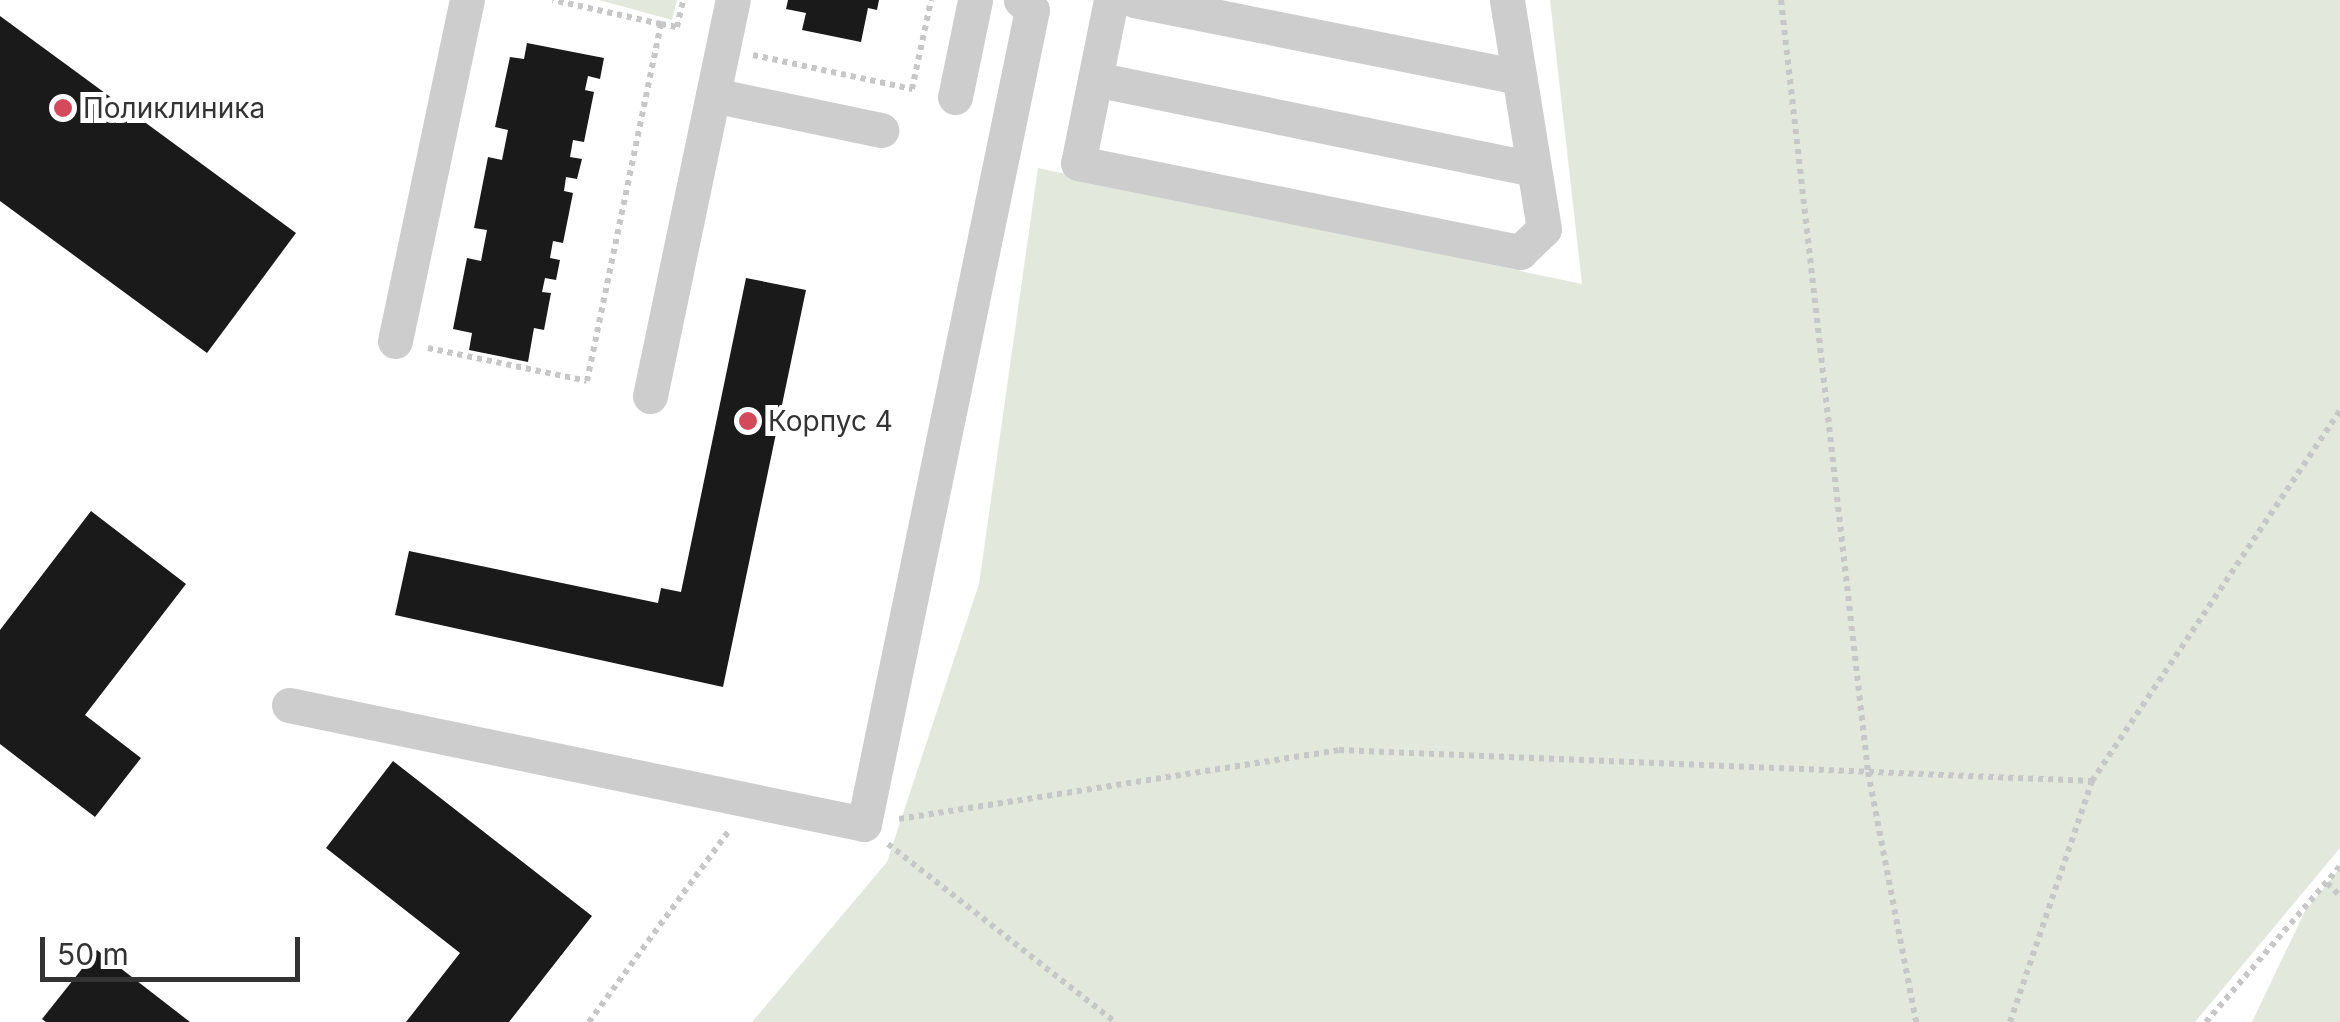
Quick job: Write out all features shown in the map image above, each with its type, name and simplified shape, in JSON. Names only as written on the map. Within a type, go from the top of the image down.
[{"type":"lane","points":[[405,343],[467,0]]},
{"type":"lane","points":[[650,396],[733,0]]},
{"type":"lane","points":[[956,97],[975,0]]},
{"type":"lane","points":[[289,705],[864,824],[1032,10],[1020,0]]},
{"type":"lane","points":[[1112,0],[1078,163],[1520,252],[1544,228],[1507,0]]},
{"type":"lane","points":[[1134,0],[1519,77]]},
{"type":"lane","points":[[1096,79],[1533,169]]},
{"type":"lane","points":[[713,95],[881,130]]},
{"type":"path","points":[[553,0],[677,26],[683,0]]},
{"type":"path","points":[[740,52],[912,89],[931,0]]},
{"type":"path","points":[[1781,0],[1868,772],[1916,1022]]},
{"type":"path","points":[[405,343],[587,382],[661,24]]},
{"type":"path","points":[[2010,1022],[2092,782],[2340,410]]},
{"type":"path","points":[[864,824],[1339,750],[2092,782]]},
{"type":"path","points":[[589,1022],[751,800]]},
{"type":"path","points":[[864,824],[1114,1022]]},
{"type":"path","points":[[2206,1022],[2340,866]]},
{"type":"path","points":[[2327,882],[2340,896]]},
{"type":"shaded area","points":[[599,0],[677,0],[672,20]]},
{"type":"shaded area","points":[[1550,0],[2340,0],[2340,848],[2195,1022],[752,1022],[887,862],[979,584],[1038,168],[1582,284]]},
{"type":"shaded area","points":[[2340,868],[2340,1022],[2252,1022],[2305,911]]},
{"type":"building","points":[[788,0],[879,0],[877,10],[868,8],[861,42],[802,30],[806,13],[786,9]]},
{"type":"building","name":"Поликлиника","points":[[0,16],[296,233],[207,353],[0,201]]},
{"type":"building","points":[[527,43],[604,58],[600,79],[588,76],[585,90],[594,92],[584,142],[573,140],[570,157],[582,159],[577,179],[566,177],[564,191],[573,193],[563,243],[553,241],[550,258],[560,260],[556,280],[545,278],[542,292],[551,293],[544,330],[534,328],[528,362],[469,350],[472,333],[453,329],[467,258],[481,261],[487,230],[474,228],[488,157],[502,160],[508,130],[495,127],[510,57],[524,59]]},
{"type":"building","name":"Корпус 4","points":[[746,278],[806,290],[723,687],[395,615],[409,551],[658,603],[661,588],[681,592]]},
{"type":"building","points":[[91,511],[186,584],[85,715],[141,758],[95,817],[0,744],[0,630]]},
{"type":"building","points":[[393,761],[592,916],[509,1022],[406,1022],[460,953],[326,848]]},
{"type":"building","points":[[97,950],[190,1022],[42,1019]]},
{"type":"place","name":"Поликлиника","points":[[63,108]]},
{"type":"place","name":"Корпус 4","points":[[748,421]]}]
